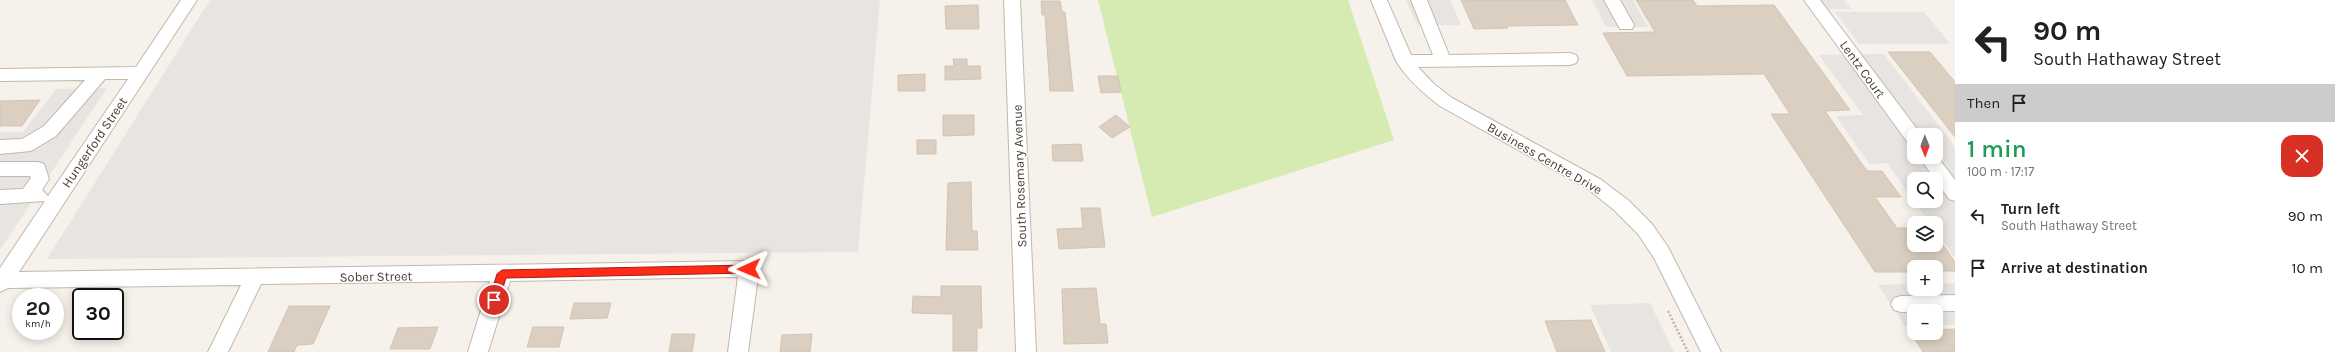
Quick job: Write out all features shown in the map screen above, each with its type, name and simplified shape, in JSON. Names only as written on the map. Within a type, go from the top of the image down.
[{"type":"street","name":"Hungerford Street","points":[[1,282],[189,0]]},
{"type":"street","name":"South Rosemary Avenue","points":[[1012,0],[1026,352]]},
{"type":"street","name":"Business Centre Drive","points":[[1379,0],[1404,60],[1428,88],[1446,102],[1594,184],[1621,205],[1645,229],[1661,253],[1711,352]]},
{"type":"street","points":[[1419,0],[1443,60]]},
{"type":"street","points":[[1612,0],[1626,25]]},
{"type":"street","name":"Lentz Court","points":[[1812,0],[1907,129]]},
{"type":"street","points":[[1404,60],[1570,59]]},
{"type":"street","points":[[0,147],[26,146],[50,132],[101,73]]},
{"type":"street","points":[[0,75],[141,73]]},
{"type":"street","points":[[1933,164],[1955,194]]},
{"type":"street","points":[[0,169],[38,169],[40,179],[28,196]]},
{"type":"street","points":[[0,197],[58,196]]},
{"type":"street","name":"Sober Street","points":[[1,282],[749,269],[738,352]]},
{"type":"street","points":[[478,352],[502,274]]},
{"type":"street","points":[[218,352],[254,278]]},
{"type":"street","points":[[1901,304],[1955,303]]},
{"type":"path","points":[[1668,311],[1688,352]]},
{"type":"green space","points":[[1098,0],[1348,0],[1394,140],[1152,217]]},
{"type":"shaded area","points":[[210,0],[880,0],[858,252],[47,259]]},
{"type":"shaded area","points":[[1406,0],[1450,0],[1461,25],[1417,25]]},
{"type":"shaded area","points":[[1592,0],[1633,0],[1648,27],[1606,27]]},
{"type":"shaded area","points":[[1803,0],[1844,0],[1851,9],[1810,9]]},
{"type":"shaded area","points":[[1835,12],[1924,12],[1950,44],[1859,44]]},
{"type":"shaded area","points":[[1884,54],[1940,128],[1907,128],[1907,164],[1943,164],[1943,131],[1955,147],[1955,258],[1943,242],[1943,216],[1925,216],[1919,208],[1943,208],[1943,172],[1907,172],[1907,191],[1887,163],[1869,164],[1836,116],[1863,115],[1819,55]]},
{"type":"shaded area","points":[[107,88],[0,250],[0,132],[23,132],[56,89]]},
{"type":"shaded area","points":[[1955,283],[1955,325],[1943,325],[1943,304],[1907,304],[1907,326],[1905,326],[1878,285],[1907,284],[1907,296],[1943,296],[1943,284]]},
{"type":"shaded area","points":[[1650,303],[1674,352],[1611,352],[1590,305]]},
{"type":"building","points":[[1461,0],[1565,0],[1578,25],[1507,26],[1508,28],[1474,29]]},
{"type":"building","points":[[1636,0],[1693,0],[1697,6],[1774,5],[1850,110],[1825,111],[1867,171],[1882,171],[1901,197],[1875,197],[1897,228],[1907,228],[1907,252],[1943,252],[1943,245],[1955,262],[1955,271],[1943,271],[1943,260],[1907,260],[1907,272],[1875,272],[1771,114],[1790,114],[1764,74],[1627,76],[1603,33],[1655,32]]},
{"type":"building","points":[[1041,1],[1060,1],[1062,12],[1065,12],[1073,91],[1050,91],[1045,15],[1042,15]]},
{"type":"building","points":[[978,5],[979,29],[946,29],[945,6]]},
{"type":"building","points":[[1888,52],[1930,52],[1955,82],[1955,137]]},
{"type":"building","points":[[953,59],[967,59],[967,66],[980,66],[981,79],[945,80],[945,66],[954,66]]},
{"type":"building","points":[[925,74],[925,91],[898,91],[898,75]]},
{"type":"building","points":[[1098,76],[1118,76],[1121,92],[1101,93]]},
{"type":"building","points":[[40,100],[22,126],[0,126],[0,101]]},
{"type":"building","points":[[943,115],[974,115],[974,135],[943,136]]},
{"type":"building","points":[[1116,115],[1130,127],[1112,138],[1099,127]]},
{"type":"building","points":[[917,140],[936,140],[936,154],[917,154]]},
{"type":"building","points":[[1081,144],[1083,161],[1053,161],[1052,145]]},
{"type":"building","points":[[971,182],[972,231],[977,231],[978,250],[946,250],[948,183]]},
{"type":"building","points":[[1081,208],[1100,208],[1105,247],[1059,249],[1057,229],[1083,228]]},
{"type":"building","points":[[941,286],[981,286],[982,328],[977,328],[977,351],[953,351],[953,314],[912,313],[913,296],[941,297]]},
{"type":"building","points":[[1096,288],[1100,324],[1106,324],[1108,343],[1064,344],[1062,289]]},
{"type":"building","points":[[574,303],[611,303],[607,318],[570,319]]},
{"type":"building","points":[[289,306],[330,306],[313,344],[297,345],[294,352],[268,352]]},
{"type":"building","points":[[1591,320],[1605,352],[1557,352],[1545,321]]},
{"type":"building","points":[[438,327],[430,349],[390,349],[398,328]]},
{"type":"building","points":[[533,327],[564,327],[559,347],[527,347]]},
{"type":"building","points":[[1955,329],[1955,352],[1923,352],[1915,340],[1943,340],[1943,330]]},
{"type":"building","points":[[672,334],[695,334],[692,352],[669,352]]},
{"type":"building","points":[[812,334],[810,352],[780,352],[782,335]]},
{"type":"route","points":[[494,300],[502,274],[749,269]]}]
